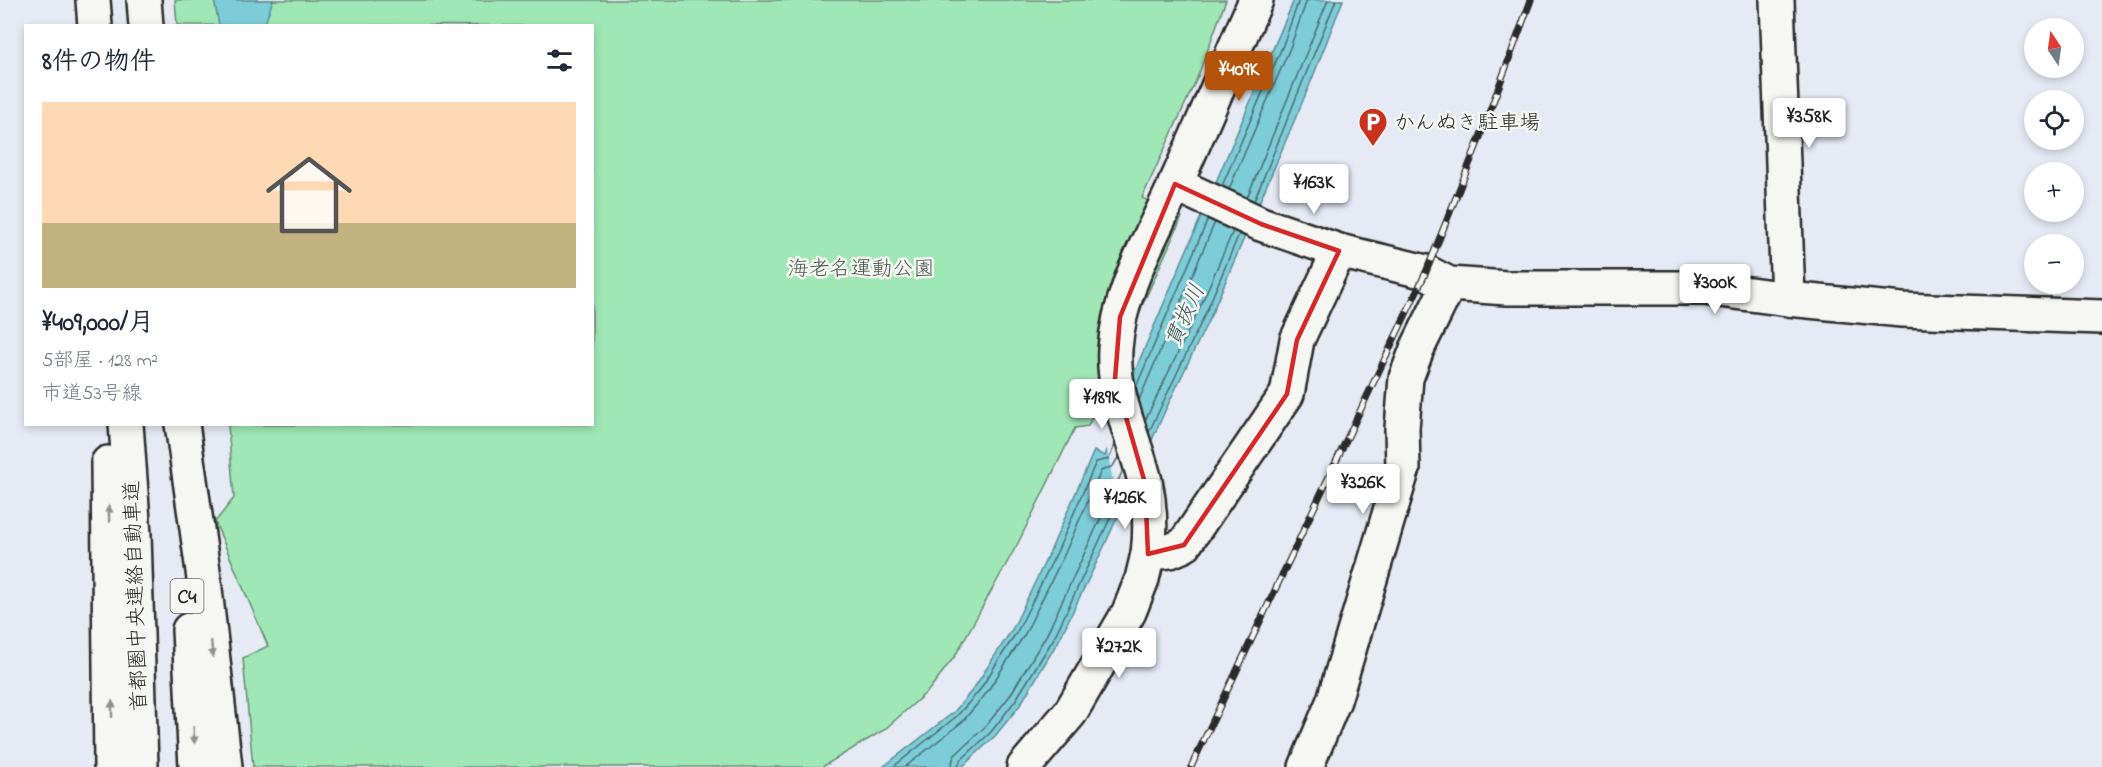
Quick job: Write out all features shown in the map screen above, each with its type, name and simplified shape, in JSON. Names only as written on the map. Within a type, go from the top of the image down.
[{"type":"main road","points":[[93,0],[95,24]]},
{"type":"main road","points":[[144,0],[146,24]]},
{"type":"main road","points":[[1024,767],[1076,703],[1129,612],[1149,554],[1150,533],[1145,483],[1115,379],[1115,349],[1119,317],[1132,279],[1188,190],[1256,0]]},
{"type":"main road","points":[[1777,0],[1788,299]]},
{"type":"main road","points":[[1188,190],[1266,225],[1339,251],[1426,272],[1449,284],[1507,288],[1704,288],[1902,310],[2102,317]]},
{"type":"main road","points":[[1149,554],[1170,551],[1184,545],[1287,394],[1297,340],[1339,251]]},
{"type":"main road","points":[[1306,767],[1334,700],[1403,468],[1402,428],[1406,378],[1449,284]]},
{"type":"main road","points":[[109,426],[111,767]]},
{"type":"main road","name":"首都圏中央連絡自動車道","points":[[126,426],[134,535],[141,767]]},
{"type":"main road","name":"C4","points":[[178,426],[196,767]]},
{"type":"main road","points":[[182,426],[203,571],[225,767]]},
{"type":"highlighted area","points":[[1175,184],[1261,224],[1339,251],[1297,340],[1287,394],[1184,545],[1148,554],[1145,483],[1115,379],[1120,317]]},
{"type":"green space","name":"海老名運動公園","points":[[175,0],[1226,0],[1198,76],[1142,198],[1182,217],[1088,426],[1075,428],[1018,543],[955,656],[928,691],[884,730],[822,767],[253,767],[243,658],[268,646],[215,522],[234,498],[228,426],[594,426],[594,24],[177,24]]},
{"type":"water","points":[[214,0],[273,0],[265,24],[219,24]]},
{"type":"water","name":"貫抜川","points":[[1294,0],[1343,0],[1310,84],[1212,313],[1059,640],[1020,705],[995,736],[962,767],[883,767],[954,712],[974,688],[1013,628],[1094,451],[1105,456],[1134,373]]},
{"type":"pier","points":[[1130,376],[1151,449],[1120,519],[1106,444]]},
{"type":"railway","points":[[1191,767],[1426,272],[1479,140],[1531,0]]},
{"type":"place","name":"かんぬき駐車場","points":[[1373,148]]}]
